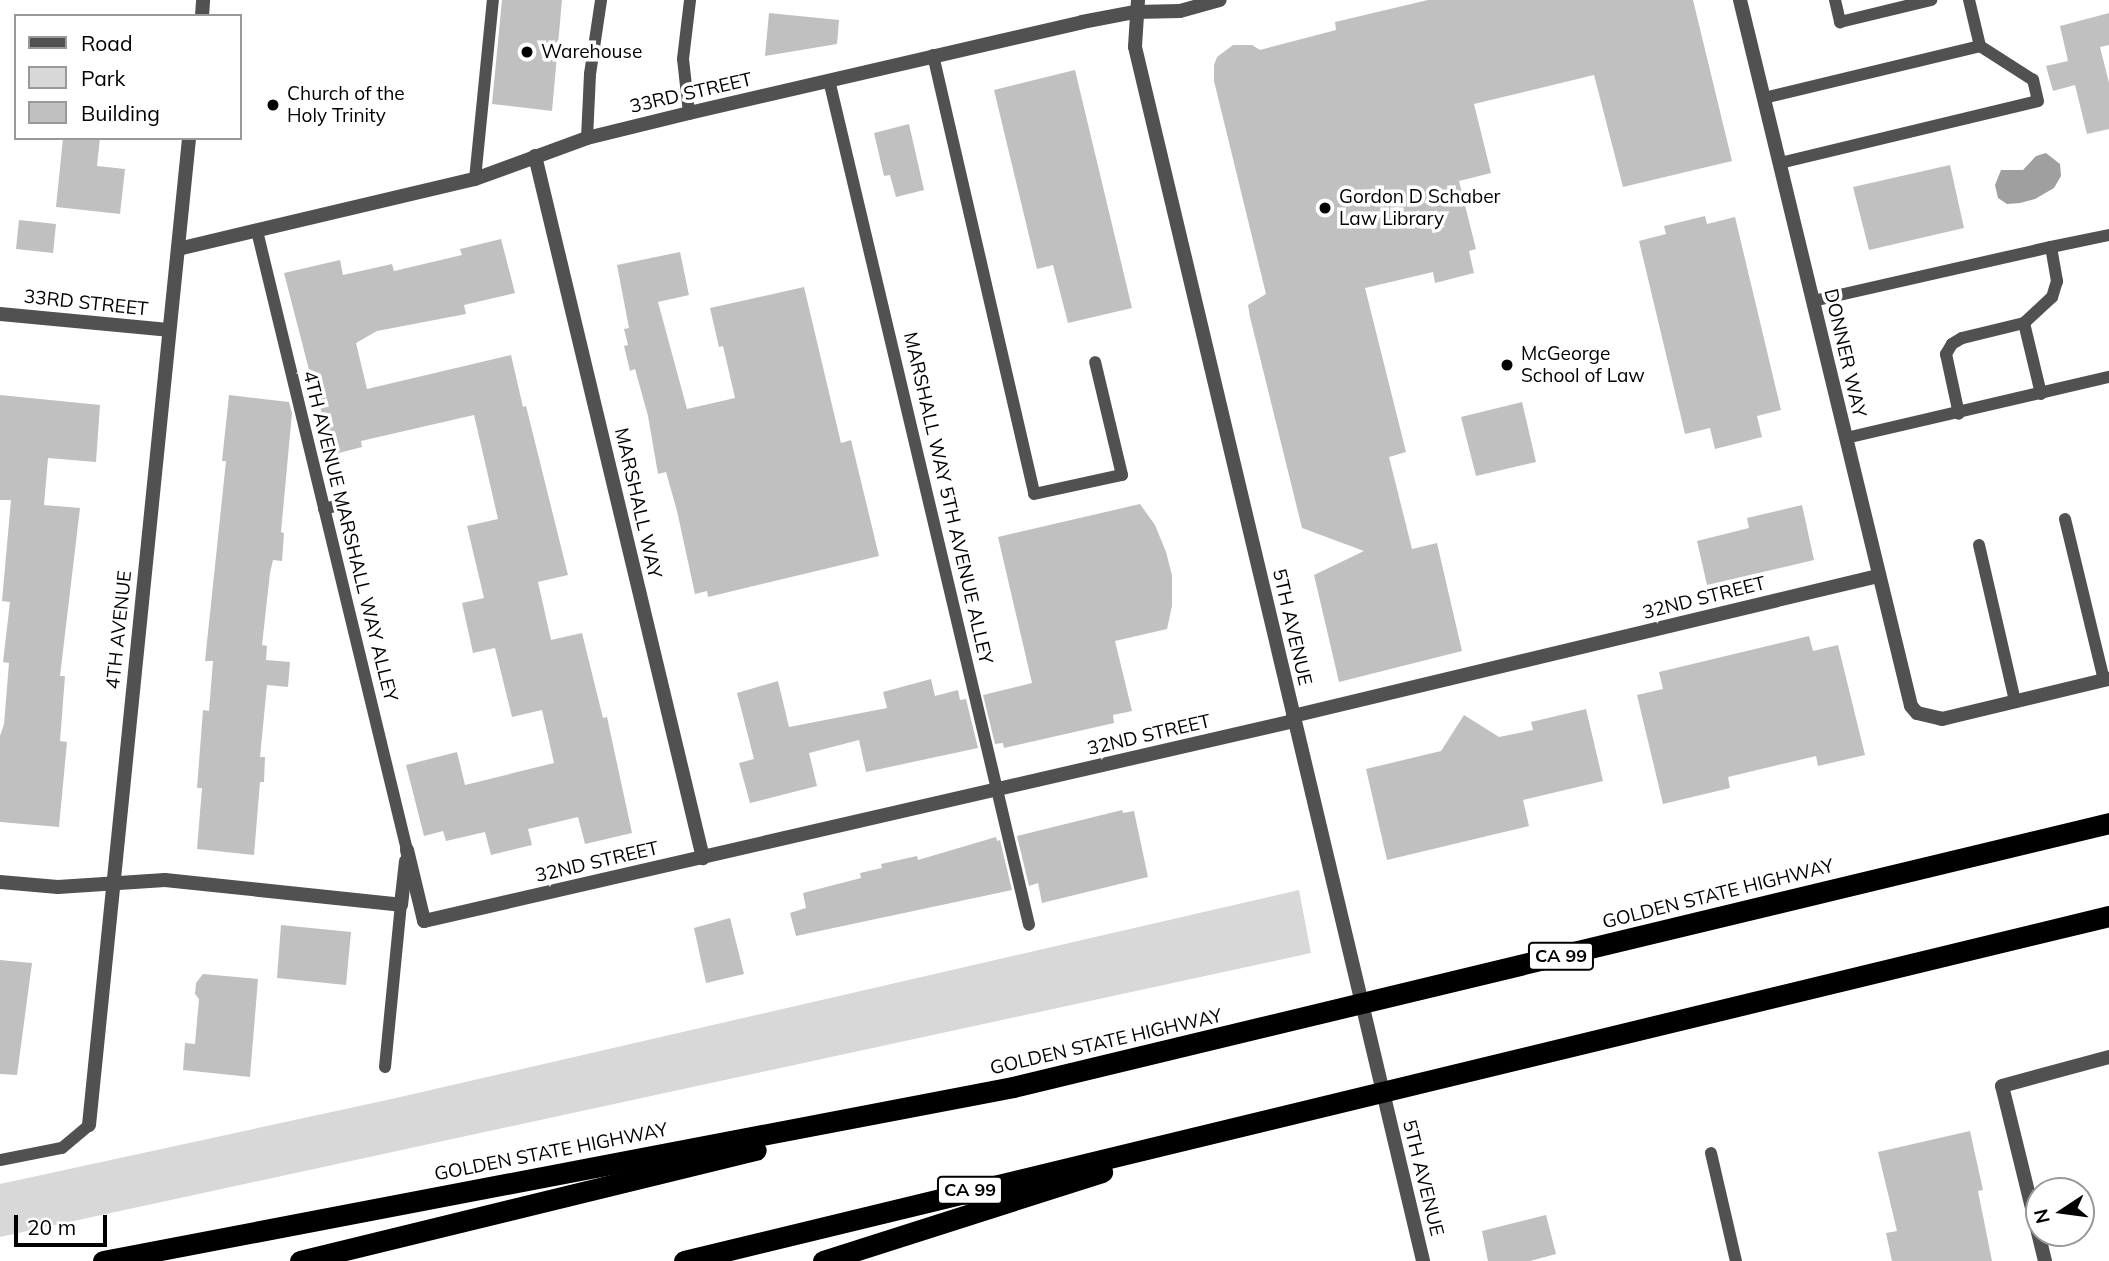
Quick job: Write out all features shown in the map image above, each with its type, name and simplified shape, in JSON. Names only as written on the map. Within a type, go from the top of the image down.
[{"type":"highway","name":"GOLDEN STATE HIGHWAY","points":[[103,1261],[1013,1087],[2109,823]]},
{"type":"highway","name":"CA 99","points":[[684,1261],[2109,916]]},
{"type":"highway","points":[[300,1261],[1013,1087]]},
{"type":"highway","points":[[823,1261],[1257,1122]]},
{"type":"street","name":"33RD STREET","points":[[178,249],[475,179],[587,138],[689,113],[1137,6],[1180,11],[1220,0]]},
{"type":"street","name":"DONNER WAY","points":[[1740,0],[1908,698],[1917,713],[1942,719],[2015,701]]},
{"type":"street","name":"5TH AVENUE","points":[[1137,6],[1136,52],[1423,1261]]},
{"type":"street","name":"4TH AVENUE","points":[[89,1125],[168,330],[190,140]]},
{"type":"street","name":"MARSHALL WAY","points":[[535,156],[703,858]]},
{"type":"street","name":"33RD STREET","points":[[0,314],[168,330]]},
{"type":"street","name":"32ND STREET","points":[[407,850],[424,921],[997,790],[1878,576]]},
{"type":"street","points":[[2015,701],[2106,680]]},
{"type":"street","points":[[0,882],[58,887],[165,880],[401,905],[407,850]]},
{"type":"street","points":[[2045,1261],[2002,1086],[2109,1057]]},
{"type":"lane","points":[[475,179],[493,0]]},
{"type":"lane","points":[[587,138],[590,74],[601,0]]},
{"type":"lane","points":[[689,113],[683,59],[690,0]]},
{"type":"lane","points":[[1835,0],[1840,22],[1931,0]]},
{"type":"lane","points":[[1780,163],[2038,101],[2033,80],[1980,46],[1969,0]]},
{"type":"lane","points":[[1764,98],[1980,46]]},
{"type":"lane","points":[[933,55],[1034,494],[1122,475],[1094,362]]},
{"type":"lane","name":"MARSHALL WAY 5TH AVENUE ALLEY","points":[[829,80],[1029,925]]},
{"type":"lane","name":"4TH AVENUE MARSHALL WAY ALLEY","points":[[257,231],[407,850]]},
{"type":"lane","points":[[1813,301],[2109,235]]},
{"type":"lane","points":[[1959,414],[1946,354],[1952,344],[1962,338],[2024,323],[2052,297],[2057,281],[2051,247]]},
{"type":"lane","points":[[2024,323],[2041,394]]},
{"type":"lane","points":[[1846,438],[1959,414],[2109,376]]},
{"type":"lane","points":[[324,509],[343,504]]},
{"type":"lane","points":[[2065,519],[2106,680]]},
{"type":"lane","points":[[1979,545],[2015,701]]},
{"type":"lane","points":[[384,1067],[401,905]]},
{"type":"lane","points":[[0,1160],[62,1148],[89,1125]]},
{"type":"lane","points":[[1710,1153],[1736,1261]]},
{"type":"green space","points":[[1299,890],[1311,953],[0,1237],[0,1184],[387,1100]]},
{"type":"shaded area","points":[[2046,153],[2060,164],[2061,176],[2054,188],[2035,199],[2020,203],[2007,204],[1998,198],[1995,185],[2001,170],[2023,170],[2036,156]]},
{"type":"building","name":"Warehouse","points":[[502,0],[562,0],[552,111],[492,104]]},
{"type":"building","points":[[1428,0],[1693,0],[1732,161],[1623,187],[1594,75],[1474,104],[1491,173],[1459,181],[1476,249],[1469,251],[1474,273],[1435,283],[1433,272],[1365,288],[1406,452],[1389,457],[1412,549],[1437,543],[1462,651],[1339,682],[1314,575],[1364,551],[1302,528],[1250,317],[1248,305],[1266,294],[1214,81],[1214,65],[1217,57],[1233,45],[1252,45],[1260,50],[1336,30],[1335,22]]},
{"type":"building","points":[[769,13],[839,20],[837,44],[765,56]]},
{"type":"building","points":[[2109,13],[2109,45],[2100,47],[2109,83],[2109,129],[2087,134],[2075,85],[2053,91],[2046,66],[2068,61],[2060,26]]},
{"type":"building","points":[[1075,70],[1132,308],[1068,323],[1053,265],[1037,269],[994,90]]},
{"type":"building","points":[[909,124],[924,190],[896,197],[890,175],[884,176],[874,133]]},
{"type":"building","points":[[63,140],[100,140],[97,166],[125,169],[120,214],[56,207]]},
{"type":"building","points":[[1950,165],[1964,228],[1869,250],[1853,187]]},
{"type":"building","points":[[1705,216],[1707,224],[1735,217],[1781,410],[1757,416],[1762,437],[1715,449],[1710,428],[1685,434],[1639,241],[1666,234],[1664,226]]},
{"type":"building","points":[[19,220],[56,224],[53,253],[16,249]]},
{"type":"building","points":[[501,239],[515,293],[464,305],[466,314],[377,331],[356,343],[367,389],[511,355],[523,407],[526,406],[568,575],[538,582],[551,640],[582,633],[603,718],[607,717],[632,833],[585,844],[578,817],[528,829],[532,845],[491,855],[485,832],[446,841],[443,831],[424,836],[406,765],[457,752],[465,785],[554,763],[542,710],[512,717],[495,648],[473,653],[462,603],[484,598],[467,526],[498,519],[474,415],[361,441],[362,447],[331,455],[284,273],[340,260],[343,275],[392,264],[394,271],[462,255],[460,249]]},
{"type":"building","points":[[680,252],[689,295],[658,302],[687,409],[735,398],[723,346],[719,347],[710,308],[804,287],[841,443],[851,440],[879,556],[708,597],[707,591],[695,594],[666,472],[658,474],[648,416],[635,369],[630,371],[624,346],[628,345],[624,329],[629,328],[617,265]]},
{"type":"building","points":[[0,395],[100,405],[96,462],[48,458],[44,505],[80,508],[60,676],[65,676],[60,741],[67,742],[59,827],[0,822],[0,736],[4,724],[9,663],[3,662],[10,602],[2,601],[11,500],[0,500]]},
{"type":"building","points":[[229,395],[289,402],[292,413],[281,532],[284,533],[282,561],[273,560],[262,645],[267,646],[266,660],[290,662],[288,687],[267,685],[260,757],[265,757],[264,782],[260,782],[254,855],[197,849],[202,788],[197,788],[203,710],[209,711],[213,661],[205,661],[226,461],[222,461]]},
{"type":"building","points":[[1522,402],[1536,462],[1476,476],[1461,417]]},
{"type":"building","points":[[1140,504],[1155,525],[1166,552],[1172,575],[1172,606],[1167,629],[1115,641],[1132,711],[1113,715],[1114,723],[1004,748],[1003,743],[995,744],[983,695],[1032,683],[998,537]]},
{"type":"building","points":[[1802,505],[1814,560],[1707,585],[1697,541],[1749,528],[1747,518]]},
{"type":"building","points":[[1809,636],[1813,651],[1838,645],[1865,755],[1818,766],[1816,756],[1728,777],[1730,788],[1663,804],[1637,695],[1663,689],[1659,672]]},
{"type":"building","points":[[931,679],[935,696],[958,690],[960,700],[966,699],[978,748],[866,772],[859,740],[809,753],[817,786],[750,803],[739,763],[754,759],[737,693],[778,681],[789,727],[887,708],[883,692]]},
{"type":"building","points":[[1586,709],[1603,781],[1523,800],[1529,826],[1387,860],[1366,769],[1441,751],[1464,715],[1499,737],[1533,730],[1531,722]]},
{"type":"building","points":[[1122,810],[1123,813],[1134,811],[1148,877],[1042,903],[1038,883],[1029,886],[1017,836]]},
{"type":"building","points":[[996,837],[997,841],[1000,840],[1012,890],[796,936],[790,913],[806,908],[803,893],[861,878],[860,873],[882,868],[881,864],[917,856],[918,860]]},
{"type":"building","points":[[730,918],[744,974],[706,983],[694,928]]},
{"type":"building","points":[[281,925],[351,932],[346,985],[277,978]]},
{"type":"building","points":[[0,960],[32,963],[17,1075],[0,1074]]},
{"type":"building","points":[[203,974],[258,979],[250,1077],[183,1070],[185,1043],[195,1044],[199,999],[195,994],[196,983]]},
{"type":"building","points":[[1970,1131],[1983,1190],[1978,1191],[1992,1261],[1892,1261],[1886,1233],[1897,1231],[1878,1152]]},
{"type":"building","points":[[1546,1215],[1556,1254],[1530,1261],[1488,1261],[1482,1231]]},
{"type":"place","name":"Warehouse","points":[[527,52]]},
{"type":"place","name":"Church of the Holy Trinity","points":[[273,105]]},
{"type":"place","name":"Gordon D Schaber Law Library","points":[[1325,208]]},
{"type":"place","name":"McGeorge School of Law","points":[[1507,365]]}]
